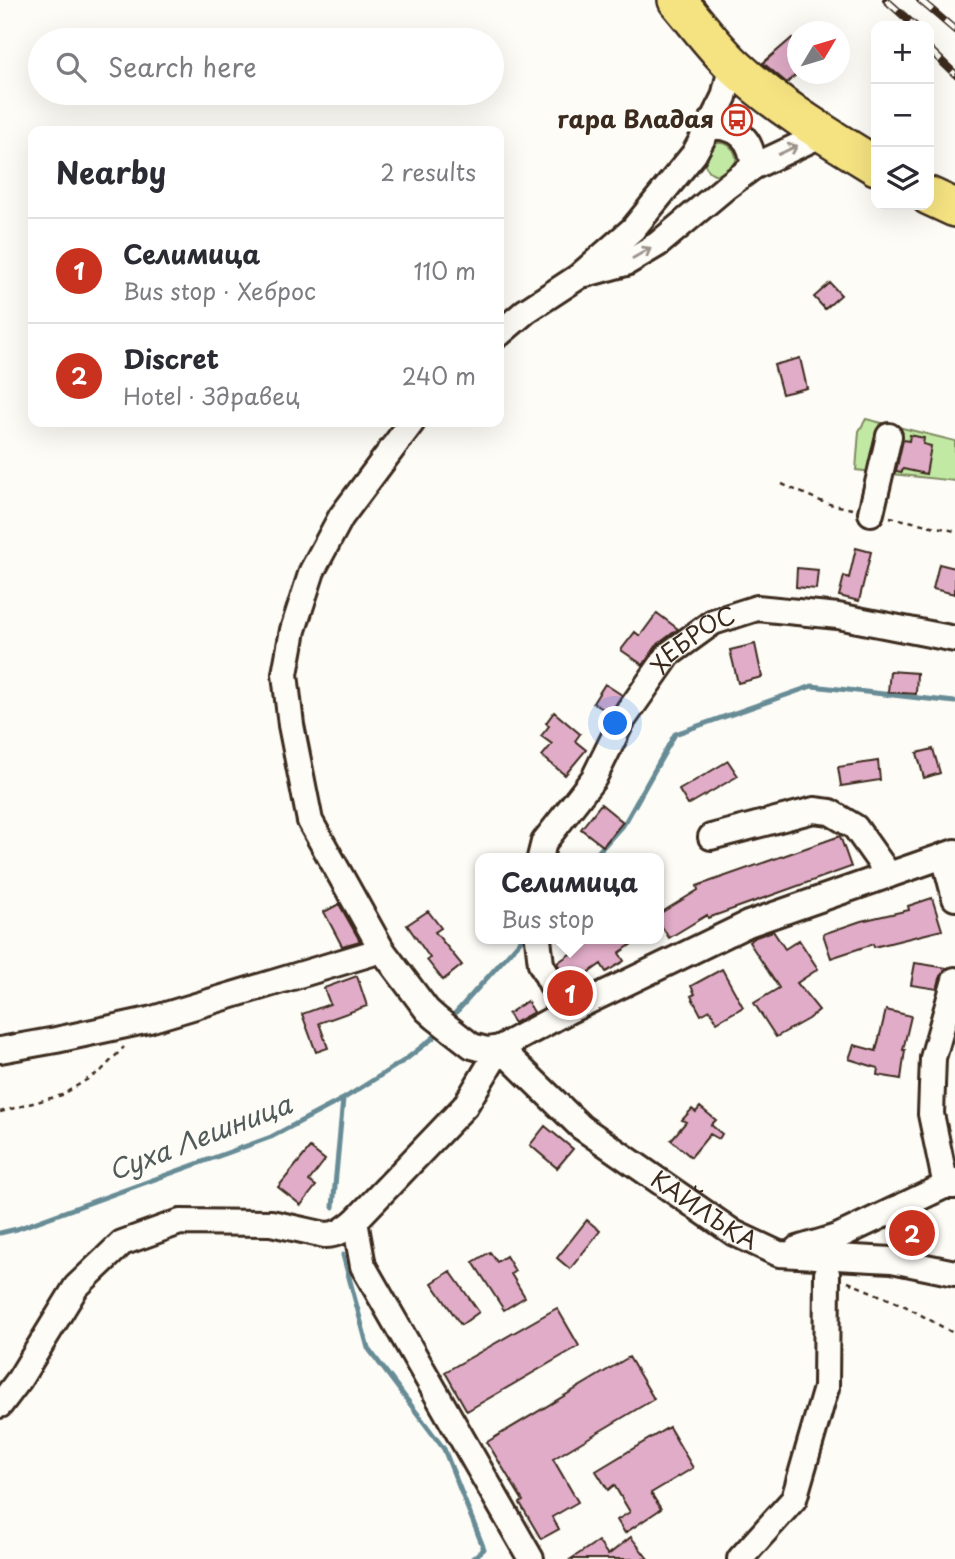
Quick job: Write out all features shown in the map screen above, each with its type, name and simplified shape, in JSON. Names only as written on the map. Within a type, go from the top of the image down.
[{"type":"highway","points":[[677,0],[732,64],[769,97],[871,163]]},
{"type":"highway","points":[[934,198],[955,208]]},
{"type":"street","points":[[504,330],[526,311],[579,276],[633,229],[694,154],[724,97],[732,64]]},
{"type":"street","points":[[709,127],[720,126],[742,135],[753,156],[753,167]]},
{"type":"street","points":[[579,276],[626,263],[658,244],[753,167],[823,134]]},
{"type":"street","points":[[694,154],[693,161],[701,178],[710,184],[726,187]]},
{"type":"street","points":[[408,427],[341,517],[312,571],[293,630],[285,674],[291,725],[310,821],[382,950],[445,1025],[472,1046],[487,1050],[500,1048],[566,1012],[748,925],[949,854],[955,898]]},
{"type":"street","points":[[871,513],[889,436]]},
{"type":"street","name":"ХЕБРОС","points":[[541,853],[544,842],[594,778],[622,721],[669,654],[713,622],[757,608],[838,617],[955,639]]},
{"type":"street","points":[[711,837],[814,810],[830,812],[855,827],[889,876]]},
{"type":"street","points":[[539,944],[541,964],[566,1012]]},
{"type":"street","points":[[0,1050],[149,1020],[382,950]]},
{"type":"street","points":[[779,1254],[837,1237],[952,1184],[931,1114],[933,1058],[955,980]]},
{"type":"street","points":[[0,1405],[19,1380],[76,1287],[122,1243],[180,1222],[271,1223],[325,1236],[342,1231],[355,1221],[466,1106],[500,1048]]},
{"type":"street","name":"КАЙЛЪКА","points":[[500,1048],[581,1127],[734,1233],[779,1254],[891,1260],[955,1273]]},
{"type":"street","points":[[355,1221],[363,1266],[531,1559]]},
{"type":"street","points":[[740,1559],[794,1499],[826,1388],[827,1274]]},
{"type":"path","points":[[0,1112],[62,1095],[102,1071],[149,1020]]},
{"type":"path","points":[[827,1274],[905,1306],[955,1334]]},
{"type":"green space","points":[[720,143],[732,147],[736,159],[732,171],[720,175],[708,171],[704,159],[708,147]]},
{"type":"green space","points":[[866,419],[955,441],[955,481],[856,470],[859,431]]},
{"type":"building","points":[[787,42],[787,83],[763,63]]},
{"type":"building","points":[[830,283],[841,295],[825,309],[814,297]]},
{"type":"building","points":[[800,358],[807,388],[782,394],[774,365]]},
{"type":"building","points":[[910,435],[924,438],[923,444],[931,446],[926,474],[903,469],[902,472],[896,471],[903,440],[909,441]]},
{"type":"building","points":[[856,548],[871,552],[859,601],[839,596],[844,576],[849,578]]},
{"type":"building","points":[[939,564],[955,568],[955,594],[933,589]]},
{"type":"building","points":[[797,568],[818,570],[816,589],[796,587]]},
{"type":"building","points":[[657,613],[678,629],[657,645],[643,665],[621,650],[635,632],[640,636]]},
{"type":"building","points":[[755,644],[762,677],[738,683],[730,650]]},
{"type":"building","points":[[890,671],[917,673],[916,694],[888,692]]},
{"type":"building","points":[[605,684],[622,695],[610,713],[593,703]]},
{"type":"building","points":[[554,712],[580,734],[575,741],[586,750],[565,775],[542,756],[552,744],[541,736],[549,726],[546,723]]},
{"type":"building","points":[[933,749],[940,773],[924,778],[917,753]]},
{"type":"building","points":[[728,761],[738,776],[688,805],[679,790]]},
{"type":"building","points":[[878,761],[880,780],[841,786],[838,767]]},
{"type":"building","points":[[601,804],[623,822],[603,846],[581,829]]},
{"type":"building","points":[[840,836],[851,867],[708,918],[707,915],[669,938],[664,930],[664,911],[698,890],[697,886]]},
{"type":"building","points":[[932,898],[942,930],[874,947],[873,944],[831,958],[823,934],[861,921],[909,910],[908,906]]},
{"type":"building","points":[[339,904],[360,941],[342,946],[324,912]]},
{"type":"building","points":[[428,911],[441,928],[435,932],[462,965],[443,980],[427,960],[430,958],[407,925]]},
{"type":"building","points":[[773,931],[785,949],[799,940],[818,969],[797,983],[819,1010],[776,1037],[754,1003],[779,988],[749,942]]},
{"type":"building","points":[[585,944],[632,944],[619,953],[624,961],[606,972],[601,964],[571,985],[557,963]]},
{"type":"building","points":[[915,963],[947,968],[941,975],[937,989],[911,985]]},
{"type":"building","points":[[722,969],[743,1007],[717,1022],[710,1010],[701,1015],[691,996],[695,994],[691,986]]},
{"type":"building","points":[[357,976],[367,1006],[319,1023],[328,1048],[316,1052],[302,1014],[330,1004],[324,988]]},
{"type":"building","points":[[527,1001],[534,1012],[514,1023],[508,1014]]},
{"type":"building","points":[[886,1010],[911,1016],[903,1050],[901,1079],[877,1075],[878,1068],[849,1059],[854,1045],[876,1051]]},
{"type":"building","points":[[700,1107],[716,1120],[711,1125],[722,1134],[719,1139],[710,1134],[691,1157],[671,1140],[686,1122],[682,1120],[692,1109],[696,1112]]},
{"type":"building","points":[[545,1126],[573,1149],[557,1168],[530,1145]]},
{"type":"building","points":[[310,1148],[325,1160],[309,1181],[316,1186],[301,1205],[278,1187]]},
{"type":"building","points":[[587,1220],[600,1231],[570,1269],[557,1258]]},
{"type":"building","points":[[490,1252],[497,1262],[506,1256],[515,1271],[511,1274],[525,1297],[504,1310],[473,1262]]},
{"type":"building","points":[[450,1271],[479,1312],[461,1325],[432,1283]]},
{"type":"building","points":[[557,1308],[579,1346],[467,1411],[445,1372]]},
{"type":"building","points":[[629,1357],[654,1399],[553,1459],[578,1502],[552,1517],[559,1529],[541,1539],[520,1503],[523,1501],[487,1442]]},
{"type":"building","points":[[669,1427],[693,1468],[651,1493],[661,1509],[625,1533],[617,1520],[630,1512],[614,1485],[608,1490],[596,1471]]},
{"type":"building","points":[[631,1537],[648,1559],[571,1559],[598,1541],[608,1555]]},
{"type":"waterway","name":"Суха Лешница","points":[[597,853],[626,821],[675,734],[812,686],[955,702]]},
{"type":"waterway","name":"Суха Лешница","points":[[450,1019],[518,944]]},
{"type":"waterway","name":"Суха Лешница","points":[[0,1233],[271,1137],[343,1099],[405,1060],[441,1029]]},
{"type":"waterway","points":[[333,1207],[343,1099]]},
{"type":"waterway","points":[[343,1255],[368,1348],[444,1449],[484,1549],[472,1559]]},
{"type":"railway","points":[[886,0],[909,21]]},
{"type":"railway","points":[[920,0],[955,30]]},
{"type":"railway","points":[[934,54],[955,74]]},
{"type":"place","name":"гара Владая","points":[[737,120]]},
{"type":"place","name":"Селимица","points":[[570,993]]},
{"type":"place","name":"Discret","points":[[912,1233]]}]
